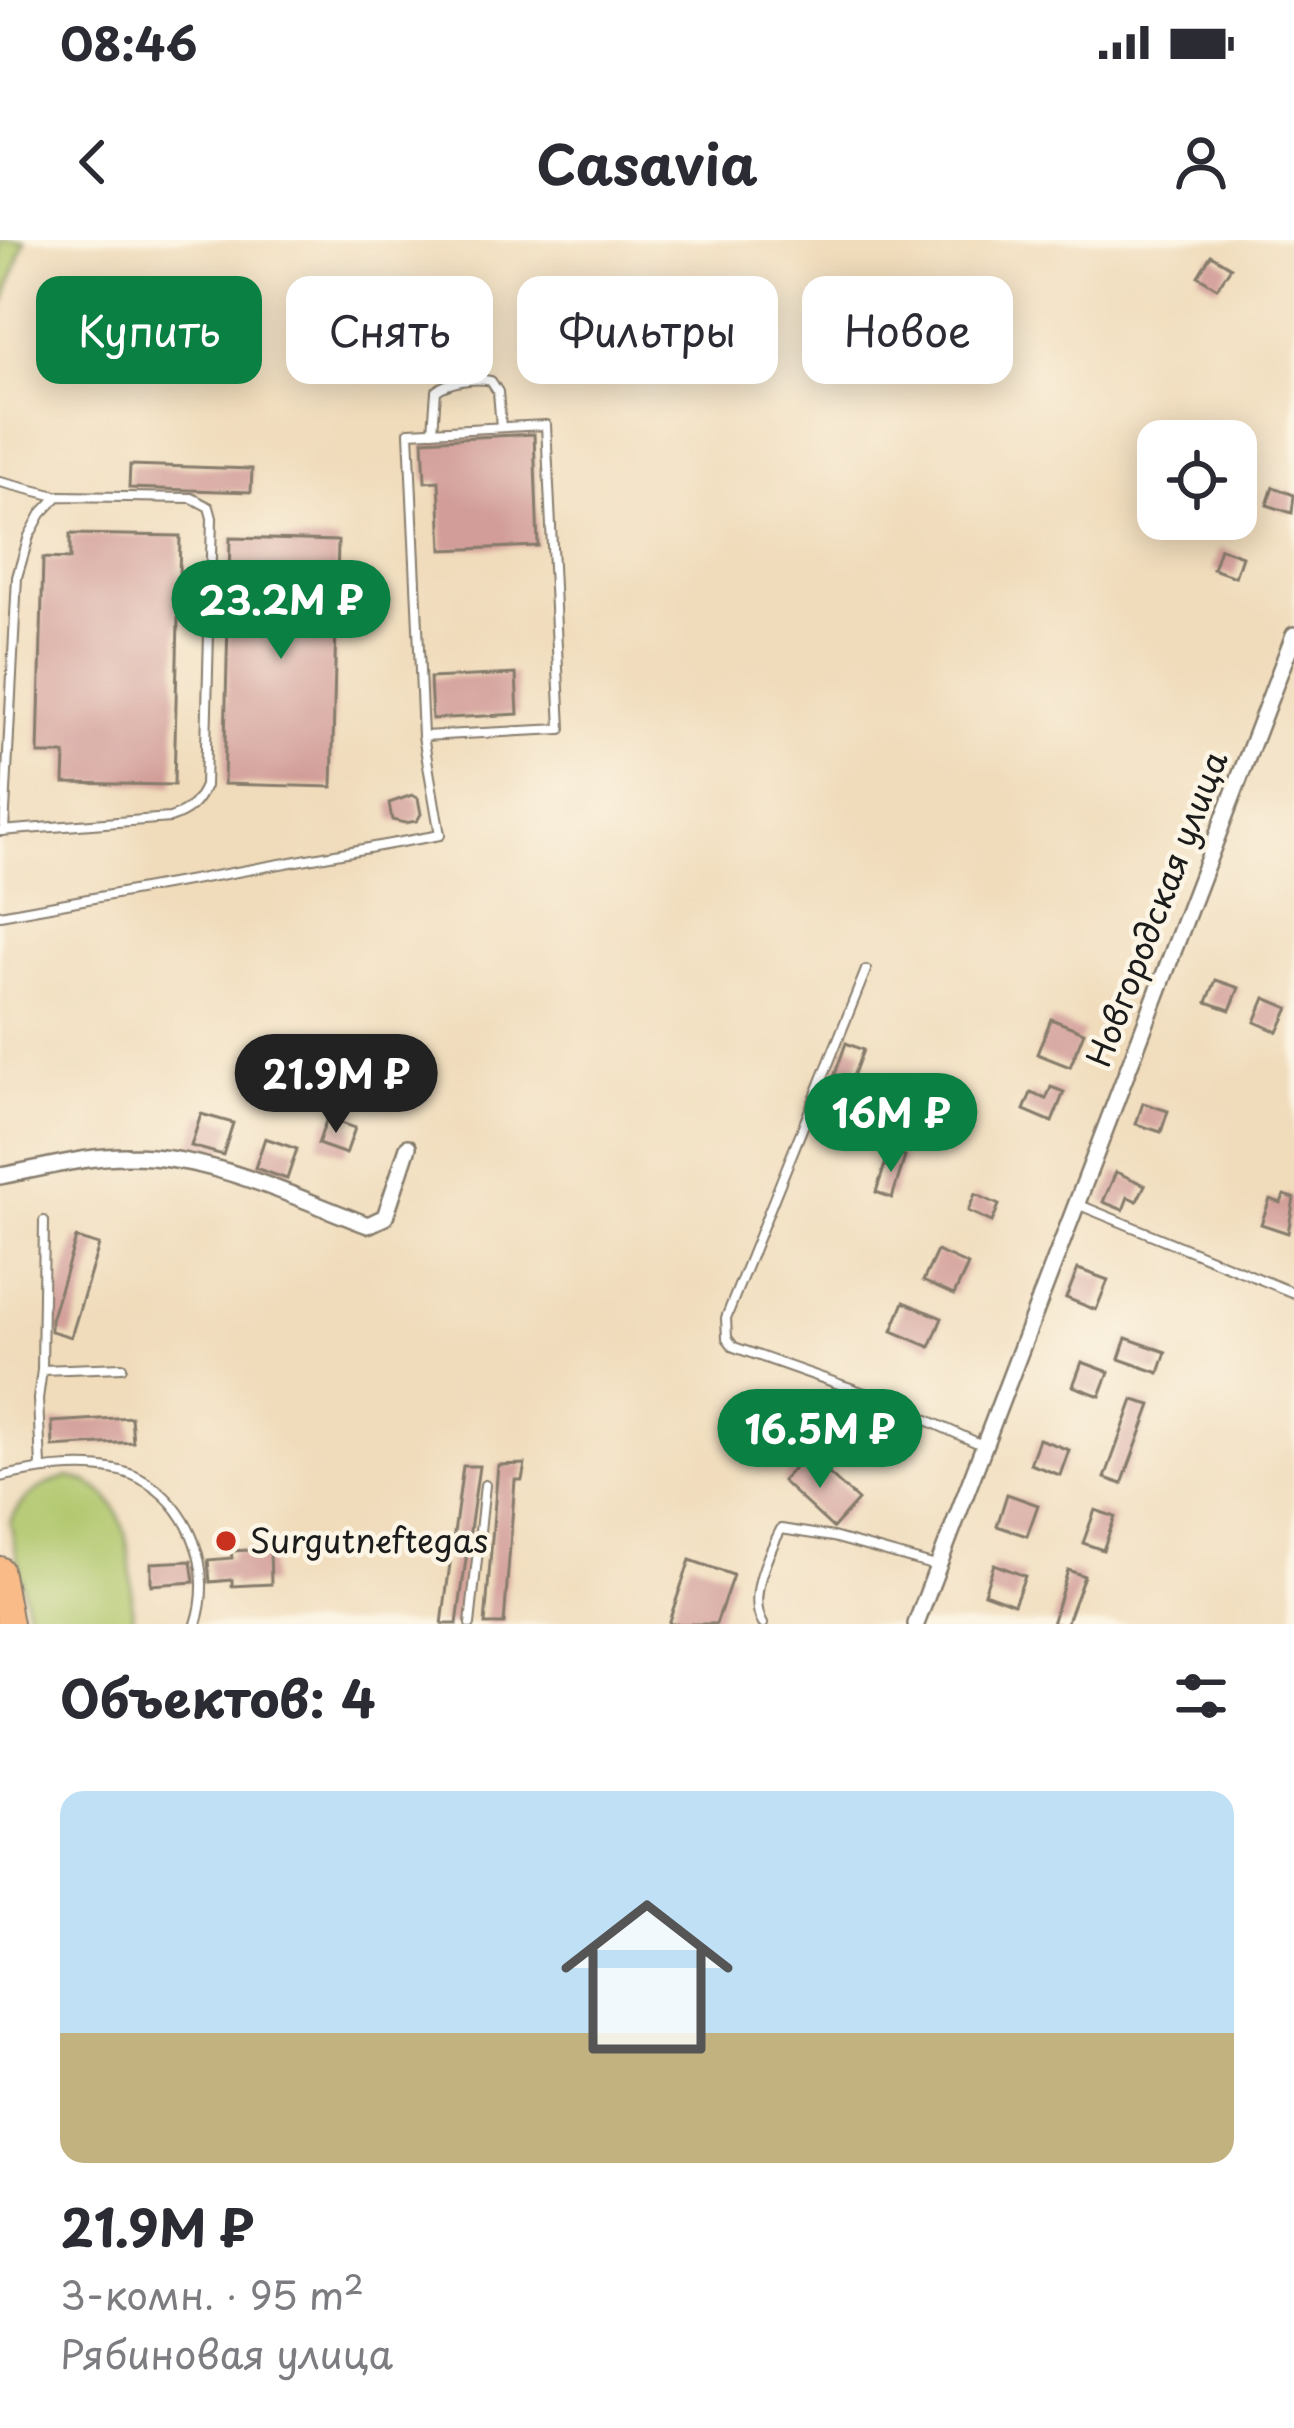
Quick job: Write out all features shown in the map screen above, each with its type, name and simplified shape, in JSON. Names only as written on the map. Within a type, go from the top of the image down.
[{"type":"main road","points":[[0,1569],[10,1624]]},
{"type":"street","name":"Новгородская улица","points":[[916,1624],[1294,635]]},
{"type":"street","points":[[0,1176],[124,1156],[176,1159],[211,1166],[368,1225],[385,1217],[408,1147]]},
{"type":"lane","points":[[433,431],[436,391],[483,379],[495,384],[502,427]]},
{"type":"lane","points":[[0,915],[440,835],[423,736],[409,432],[546,424],[561,729],[423,736]]},
{"type":"lane","points":[[0,482],[58,496],[192,498],[208,507],[212,518],[205,786],[185,813],[2,831],[17,578],[29,536],[58,496]]},
{"type":"lane","points":[[866,970],[749,1254],[726,1318],[727,1338],[734,1347],[876,1397],[982,1445]]},
{"type":"lane","points":[[1076,1204],[1294,1293]]},
{"type":"lane","points":[[41,1467],[38,1400],[44,1221]]},
{"type":"lane","points":[[42,1370],[122,1367]]},
{"type":"lane","points":[[0,1477],[41,1467],[91,1468],[138,1477],[177,1509],[195,1540],[202,1577],[196,1624]]},
{"type":"lane","points":[[470,1624],[485,1484]]},
{"type":"lane","points":[[763,1624],[757,1602],[770,1550],[781,1529],[833,1537],[938,1566]]},
{"type":"green space","points":[[0,240],[25,240],[0,313]]},
{"type":"green space","points":[[68,1477],[90,1484],[118,1514],[129,1557],[133,1624],[30,1624],[10,1522],[33,1493]]},
{"type":"building","points":[[1211,255],[1231,267],[1217,288],[1198,276]]},
{"type":"building","points":[[534,434],[538,546],[442,550],[439,481],[425,482],[423,440]]},
{"type":"building","points":[[130,465],[252,469],[251,492],[129,488]]},
{"type":"building","points":[[1273,487],[1294,495],[1292,513],[1267,505]]},
{"type":"building","points":[[70,534],[180,536],[174,785],[64,783],[65,754],[38,754],[43,558],[70,559]]},
{"type":"building","points":[[230,538],[338,541],[332,787],[224,784]]},
{"type":"building","points":[[1220,548],[1242,556],[1235,577],[1213,569]]},
{"type":"building","points":[[516,674],[518,714],[432,719],[430,678]]},
{"type":"building","points":[[412,795],[418,798],[421,814],[417,821],[392,820],[389,803]]},
{"type":"building","points":[[1216,980],[1239,988],[1230,1010],[1207,1002]]},
{"type":"building","points":[[1265,998],[1289,1008],[1278,1032],[1255,1022]]},
{"type":"building","points":[[1051,1019],[1084,1032],[1070,1067],[1037,1054]]},
{"type":"building","points":[[846,1043],[863,1050],[850,1084],[834,1077]]},
{"type":"building","points":[[862,1078],[889,1089],[879,1113],[872,1111],[869,1117],[851,1110]]},
{"type":"building","points":[[1051,1087],[1064,1092],[1052,1122],[1024,1110],[1031,1093],[1046,1099]]},
{"type":"building","points":[[1143,1103],[1168,1111],[1161,1132],[1136,1124]]},
{"type":"building","points":[[201,1114],[233,1123],[223,1155],[191,1146]]},
{"type":"building","points":[[327,1118],[355,1128],[346,1154],[318,1144]]},
{"type":"building","points":[[265,1138],[297,1149],[287,1179],[255,1168]]},
{"type":"building","points":[[889,1152],[905,1157],[892,1198],[876,1192]]},
{"type":"building","points":[[1116,1172],[1145,1185],[1137,1201],[1128,1197],[1123,1210],[1103,1202]]},
{"type":"building","points":[[975,1194],[999,1205],[992,1222],[968,1211]]},
{"type":"building","points":[[1284,1195],[1294,1198],[1288,1233],[1261,1224],[1270,1199],[1281,1203]]},
{"type":"building","points":[[76,1238],[99,1245],[71,1337],[51,1331],[51,1320]]},
{"type":"building","points":[[937,1251],[968,1265],[954,1295],[923,1281]]},
{"type":"building","points":[[1078,1269],[1108,1280],[1096,1310],[1066,1298]]},
{"type":"building","points":[[904,1302],[942,1318],[930,1347],[892,1331]]},
{"type":"building","points":[[1126,1338],[1166,1352],[1159,1373],[1119,1359]]},
{"type":"building","points":[[1082,1362],[1109,1372],[1100,1396],[1073,1386]]},
{"type":"building","points":[[1133,1400],[1151,1405],[1122,1484],[1105,1478]]},
{"type":"building","points":[[131,1417],[133,1442],[53,1447],[52,1422]]},
{"type":"building","points":[[1039,1439],[1069,1450],[1060,1475],[1030,1464]]},
{"type":"building","points":[[807,1454],[858,1500],[833,1528],[782,1481]]},
{"type":"building","points":[[525,1464],[522,1480],[515,1480],[504,1624],[485,1624],[498,1465]]},
{"type":"building","points":[[463,1466],[479,1466],[457,1624],[442,1624]]},
{"type":"building","points":[[1007,1494],[1038,1505],[1027,1536],[997,1526]]},
{"type":"building","points":[[1095,1510],[1115,1517],[1103,1550],[1083,1543]]},
{"type":"building","points":[[270,1549],[271,1584],[210,1582],[208,1560],[232,1558],[231,1551]]},
{"type":"building","points":[[690,1560],[733,1575],[716,1624],[668,1624]]},
{"type":"building","points":[[191,1561],[194,1582],[151,1585],[151,1563]]},
{"type":"building","points":[[994,1564],[1025,1576],[1014,1604],[984,1593]]},
{"type":"building","points":[[1068,1570],[1084,1576],[1066,1624],[1052,1624]]},
{"type":"place","name":"Surgutneftegas","points":[[226,1541]]}]
